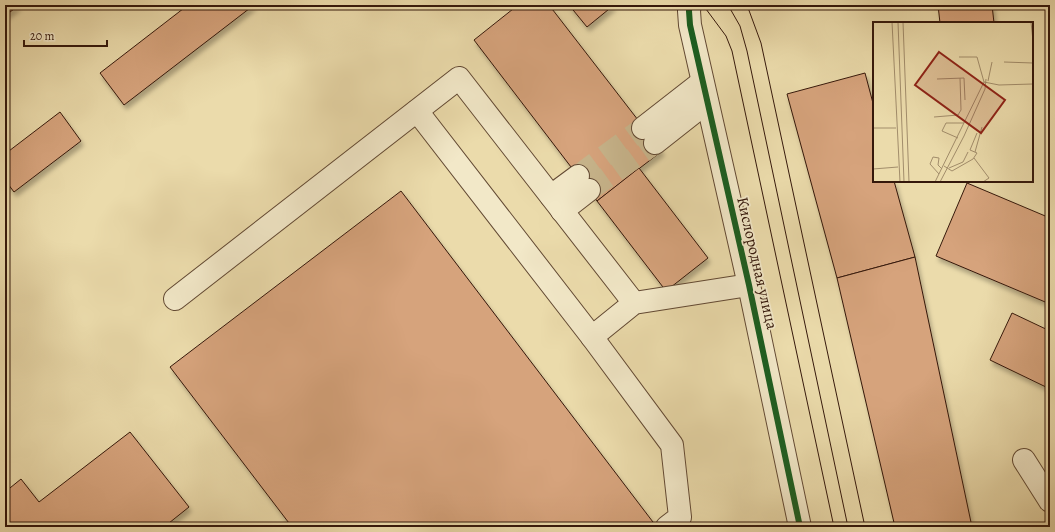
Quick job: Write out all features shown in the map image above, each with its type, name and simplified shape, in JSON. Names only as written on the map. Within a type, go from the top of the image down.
[{"type":"street","name":"Кислородная улица","points":[[690,5],[690,25],[704,92],[749,285],[800,527]]},
{"type":"street","points":[[175,299],[459,78],[634,304]]},
{"type":"street","points":[[649,135],[704,92]]},
{"type":"street","points":[[417,111],[592,337],[672,445],[680,517],[667,527]]},
{"type":"street","points":[[556,203],[584,183]]},
{"type":"street","points":[[592,337],[634,304],[749,285]]},
{"type":"street","points":[[1024,460],[1050,501]]},
{"type":"building","points":[[5,5],[19,5],[5,16]]},
{"type":"building","points":[[188,5],[254,5],[124,105],[100,73]]},
{"type":"building","points":[[518,5],[549,5],[662,151],[597,201],[474,40]]},
{"type":"building","points":[[569,5],[614,5],[587,27]]},
{"type":"building","points":[[938,5],[992,5],[994,22],[940,22]]},
{"type":"building","points":[[865,73],[873,103],[873,182],[894,182],[915,257],[837,278],[787,94]]},
{"type":"building","points":[[60,112],[81,141],[14,192],[5,180],[5,154]]},
{"type":"building","points":[[639,168],[708,258],[666,291],[597,201]]},
{"type":"building","points":[[967,183],[1050,218],[1050,304],[936,256]]},
{"type":"building","points":[[401,191],[656,526],[655,527],[292,527],[170,367]]},
{"type":"building","points":[[915,257],[972,527],[895,527],[837,278]]},
{"type":"building","points":[[1012,313],[1050,331],[1050,379],[1046,387],[990,360]]},
{"type":"building","points":[[130,432],[189,507],[164,527],[5,527],[5,492],[21,479],[39,502]]},
{"type":"tunnel","points":[[578,176],[643,128]]},
{"type":"tunnel","points":[[589,190],[655,143]]},
{"type":"tram line","points":[[703,5],[726,36],[732,51],[834,527]]},
{"type":"tram line","points":[[728,5],[740,26],[747,51],[848,527]]},
{"type":"tram line","points":[[747,5],[761,43],[865,527]]},
{"type":"cycle path","points":[[690,5],[690,25],[749,285],[800,527]]}]
